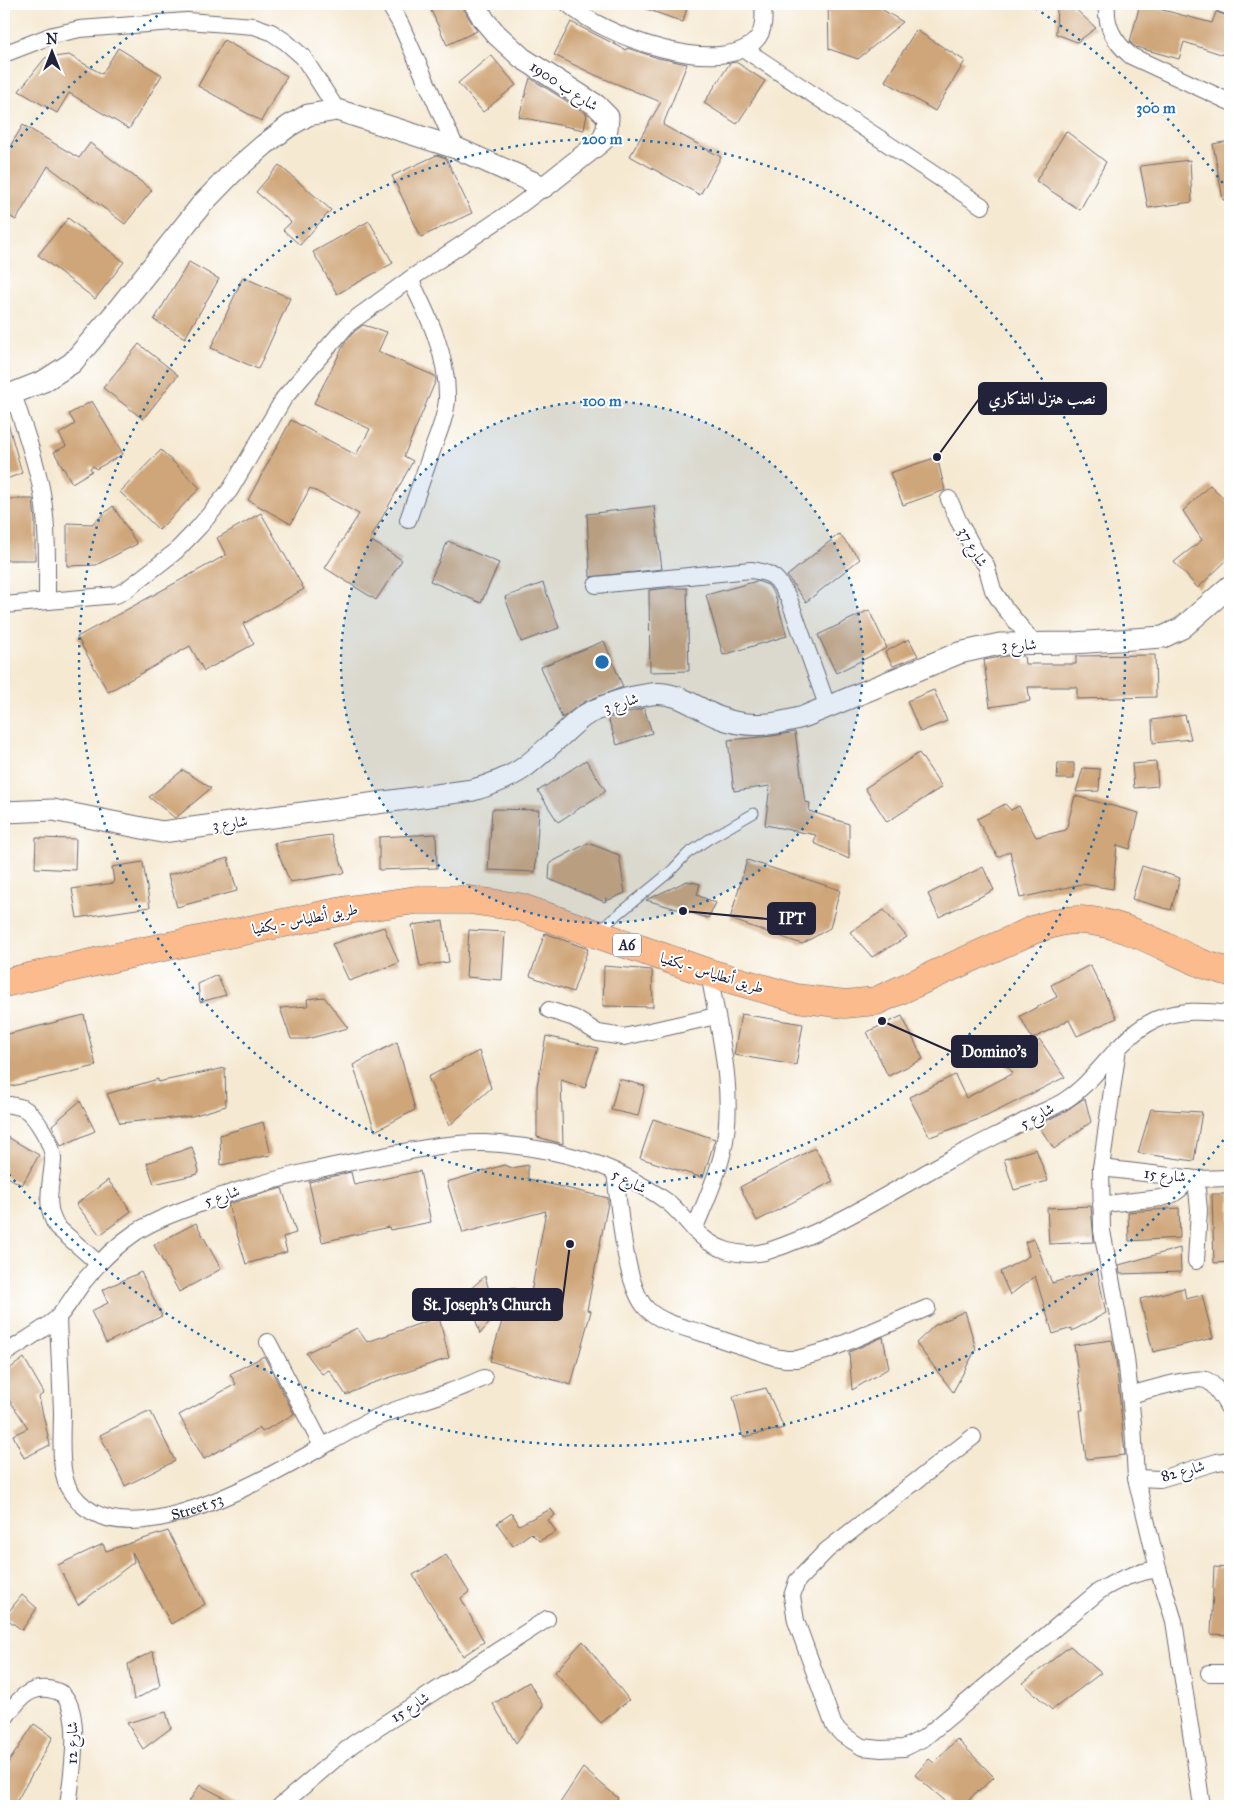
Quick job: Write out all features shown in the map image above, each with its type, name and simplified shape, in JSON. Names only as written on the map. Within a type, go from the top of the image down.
[{"type":"highway","name":"طريق أنطلياس - بكفيا","points":[[4,982],[139,952],[338,912],[416,900],[469,900],[519,907],[709,973],[796,998],[845,1004],[876,1001],[1032,930],[1056,922],[1081,920],[1115,926],[1167,946],[1201,963],[1230,972]]},
{"type":"street","points":[[389,4],[400,23],[456,148]]},
{"type":"street","name":"شارع ب 1900","points":[[475,4],[484,20],[496,34],[522,58],[592,102],[608,117],[607,129],[602,141],[544,187]]},
{"type":"street","points":[[568,4],[586,18],[601,26],[655,48],[683,53],[722,55],[744,49],[757,40],[762,29],[764,17],[763,4]]},
{"type":"street","points":[[1107,4],[1106,14],[1112,35],[1131,56],[1230,102]]},
{"type":"street","points":[[1222,4],[1230,7]]},
{"type":"street","points":[[4,54],[54,35],[80,29],[187,21],[254,26],[271,32],[303,57],[337,110]]},
{"type":"street","points":[[744,49],[982,206]]},
{"type":"street","points":[[4,605],[116,594],[126,590],[175,552],[230,490],[284,398],[348,324],[544,187],[456,148],[337,110],[308,115],[289,126],[239,167],[202,204],[72,363],[44,381],[8,395],[32,453],[42,494],[47,548],[47,600]]},
{"type":"street","points":[[408,520],[443,420],[447,401],[446,379],[438,342],[427,313],[410,279]]},
{"type":"street","name":"شارع 37","points":[[949,499],[976,553],[986,565],[993,590],[1004,607],[1028,636],[1028,644]]},
{"type":"street","points":[[596,585],[750,570],[771,574],[780,583],[789,600],[828,708]]},
{"type":"street","name":"شارع 3","points":[[4,812],[53,810],[162,832],[454,793],[480,788],[508,777],[522,769],[588,714],[621,702],[652,694],[667,695],[686,700],[718,717],[742,725],[763,726],[779,724],[828,708],[959,653],[1000,644],[1135,640],[1163,637],[1182,628],[1230,586]]},
{"type":"street","points":[[694,1230],[717,1170],[726,1135],[728,1100],[724,1061],[709,973]]},
{"type":"street","points":[[549,1010],[574,1018],[598,1033],[624,1037],[716,1016]]},
{"type":"street","name":"شارع 5","points":[[4,1354],[58,1317],[86,1278],[120,1244],[137,1231],[162,1218],[257,1185],[299,1173],[450,1144],[484,1143],[548,1152],[587,1162],[615,1172],[666,1200],[707,1241],[729,1252],[746,1254],[766,1252],[823,1230],[950,1159],[1008,1132],[1067,1099],[1080,1089],[1118,1048],[1147,1024],[1170,1014],[1187,1012],[1230,1014]]},
{"type":"street","points":[[1118,1048],[1101,1168],[1102,1231],[1126,1358],[1136,1478],[1158,1569],[1174,1621],[1202,1806]]},
{"type":"street","points":[[4,1104],[24,1108],[35,1119],[47,1139],[54,1157],[49,1185],[52,1220],[57,1227],[99,1264]]},
{"type":"street","name":"شارع 15","points":[[1101,1168],[1193,1178],[1230,1178]]},
{"type":"street","points":[[615,1172],[623,1236],[631,1278],[646,1309],[663,1320],[774,1357],[797,1359],[835,1348],[927,1308]]},
{"type":"street","points":[[1101,1205],[1164,1198],[1178,1192],[1193,1178]]},
{"type":"street","points":[[1193,1178],[1198,1210],[1196,1261]]},
{"type":"street","name":"Street 53","points":[[58,1317],[62,1452],[66,1483],[87,1509],[99,1516],[123,1522],[166,1518],[213,1502],[368,1421],[484,1378]]},
{"type":"street","points":[[268,1342],[322,1446]]},
{"type":"street","points":[[1130,1394],[1195,1380],[1206,1380],[1214,1387],[1230,1410]]},
{"type":"street","points":[[973,1437],[827,1550],[797,1581],[792,1596],[796,1621],[826,1707],[834,1726],[843,1735],[862,1747],[881,1749],[904,1748],[924,1738],[1098,1592],[1116,1580],[1158,1569]]},
{"type":"street","name":"شارع 82","points":[[1136,1478],[1160,1479],[1230,1460]]},
{"type":"street","name":"شارع 15","points":[[280,1806],[353,1744],[547,1619]]},
{"type":"street","points":[[1209,1673],[1230,1673]]},
{"type":"street","name":"شارع 12","points":[[4,1720],[20,1698],[28,1692],[47,1689],[58,1691],[65,1696],[71,1709],[75,1733],[68,1806]]},
{"type":"lane","points":[[595,934],[670,872],[687,854],[754,813]]},
{"type":"building","points":[[428,4],[463,4],[464,10],[477,31],[447,45]]},
{"type":"building","points":[[638,4],[688,4],[683,22],[638,6]]},
{"type":"building","points":[[828,4],[873,4],[903,22],[858,59],[829,49]]},
{"type":"building","points":[[1057,4],[1070,4],[1096,28],[1077,42],[1056,34]]},
{"type":"building","points":[[1140,4],[1212,23],[1216,12],[1230,17],[1230,57],[1184,42],[1179,59],[1136,47],[1130,42]]},
{"type":"building","points":[[571,22],[626,50],[627,48],[658,58],[687,64],[663,125],[721,157],[700,195],[630,156],[661,102],[595,75],[554,55]]},
{"type":"building","points":[[916,30],[965,61],[935,111],[885,81]]},
{"type":"building","points":[[224,40],[287,76],[261,121],[198,86]]},
{"type":"building","points":[[118,48],[162,75],[129,129],[69,93],[57,113],[19,91],[45,58],[69,55],[102,74]]},
{"type":"building","points":[[491,55],[516,85],[483,112],[458,83]]},
{"type":"building","points":[[736,62],[765,81],[737,124],[704,103],[730,63]]},
{"type":"building","points":[[530,78],[587,114],[584,130],[519,117]]},
{"type":"building","points":[[23,125],[79,158],[90,143],[152,190],[125,224],[48,166],[16,220],[4,213],[4,156]]},
{"type":"building","points":[[1066,131],[1106,162],[1080,210],[1036,181]]},
{"type":"building","points":[[1230,141],[1230,200],[1223,200],[1213,144]]},
{"type":"building","points":[[437,155],[446,158],[472,213],[421,237],[392,176]]},
{"type":"building","points":[[1190,160],[1192,202],[1148,208],[1140,166]]},
{"type":"building","points":[[279,165],[331,210],[300,245],[283,230],[291,222],[256,192]]},
{"type":"building","points":[[68,218],[124,262],[95,299],[38,255]]},
{"type":"building","points":[[369,221],[393,263],[337,294],[313,252]]},
{"type":"building","points":[[189,262],[219,279],[185,338],[154,320]]},
{"type":"building","points":[[243,277],[290,298],[258,369],[211,348]]},
{"type":"building","points":[[363,325],[387,332],[378,352],[435,376],[436,380],[404,456],[413,461],[370,540],[402,560],[376,600],[325,568],[359,514],[310,488],[291,524],[248,500],[291,420],[356,455],[370,429],[314,403],[346,341]]},
{"type":"building","points":[[139,344],[178,375],[143,419],[103,388]]},
{"type":"building","points":[[92,401],[123,454],[96,469],[93,466],[90,468],[92,471],[72,483],[54,452],[66,446],[59,434],[75,424],[69,414]]},
{"type":"building","points":[[8,423],[22,473],[4,480],[4,424]]},
{"type":"building","points":[[161,450],[200,488],[159,530],[120,492]]},
{"type":"building","points":[[937,457],[945,490],[903,505],[890,473]]},
{"type":"building","points":[[1210,485],[1230,504],[1230,557],[1198,588],[1174,562],[1202,540],[1183,511]]},
{"type":"building","points":[[4,499],[33,499],[35,560],[4,560]]},
{"type":"building","points":[[113,506],[137,544],[96,565],[67,566],[67,523],[92,524]]},
{"type":"building","points":[[654,506],[662,569],[590,577],[587,514]]},
{"type":"building","points":[[261,513],[304,589],[243,624],[254,644],[204,671],[190,646],[108,692],[77,637],[226,555],[217,538]]},
{"type":"building","points":[[839,534],[860,559],[806,602],[787,576]]},
{"type":"building","points":[[448,541],[499,563],[481,603],[430,581]]},
{"type":"building","points":[[757,581],[768,585],[775,595],[787,636],[723,655],[706,595]]},
{"type":"building","points":[[543,583],[559,628],[521,642],[505,597]]},
{"type":"building","points":[[687,588],[689,671],[650,672],[649,590]]},
{"type":"building","points":[[869,610],[887,648],[836,673],[818,635]]},
{"type":"building","points":[[909,639],[918,656],[893,666],[885,652]]},
{"type":"building","points":[[604,641],[623,687],[584,702],[562,718],[541,667]]},
{"type":"building","points":[[1155,655],[1156,697],[1077,699],[1077,687],[1028,687],[1030,701],[990,707],[984,660],[1007,656],[1024,656],[1025,664],[1076,664],[1076,656]]},
{"type":"building","points":[[934,690],[947,721],[920,732],[907,701]]},
{"type":"building","points":[[644,708],[652,733],[617,745],[608,718]]},
{"type":"building","points":[[1185,715],[1191,739],[1153,743],[1152,720]]},
{"type":"building","points":[[795,732],[805,802],[810,803],[809,811],[849,824],[849,859],[814,843],[816,835],[765,825],[770,786],[734,791],[728,740]]},
{"type":"building","points":[[919,753],[942,787],[887,822],[865,788]]},
{"type":"building","points":[[586,760],[606,791],[558,822],[538,791]]},
{"type":"building","points":[[1156,762],[1158,786],[1134,788],[1132,764]]},
{"type":"building","points":[[1058,763],[1074,763],[1074,779],[1057,779]]},
{"type":"building","points":[[1083,768],[1100,769],[1099,791],[1076,792]]},
{"type":"building","points":[[183,770],[211,788],[175,818],[149,797]]},
{"type":"building","points":[[1075,796],[1139,813],[1130,849],[1117,845],[1113,889],[1082,884],[1020,898],[1010,851],[998,857],[977,819],[1005,804],[1011,810],[1019,806],[1036,837],[1066,830]]},
{"type":"building","points":[[492,809],[539,810],[535,872],[488,870]]},
{"type":"building","points":[[436,834],[437,868],[379,870],[379,837]]},
{"type":"building","points":[[331,835],[345,873],[290,882],[274,843]]},
{"type":"building","points":[[36,838],[76,839],[75,870],[35,868]]},
{"type":"building","points":[[588,843],[619,855],[625,893],[606,901],[606,897],[605,902],[549,879],[550,863]]},
{"type":"building","points":[[228,858],[237,891],[177,907],[168,875]]},
{"type":"building","points":[[747,860],[840,890],[830,928],[802,944],[730,919]]},
{"type":"building","points":[[143,862],[150,907],[77,918],[72,889],[114,883],[112,867]]},
{"type":"building","points":[[1142,866],[1180,878],[1171,910],[1132,899]]},
{"type":"building","points":[[983,867],[994,890],[939,917],[928,894]]},
{"type":"building","points":[[687,881],[700,884],[697,895],[716,903],[708,918],[646,900]]},
{"type":"building","points":[[884,910],[907,937],[872,957],[850,932]]},
{"type":"building","points":[[443,921],[449,962],[420,966],[412,925]]},
{"type":"building","points":[[384,927],[399,963],[349,981],[332,944]]},
{"type":"building","points":[[469,930],[505,932],[502,980],[466,977]]},
{"type":"building","points":[[545,933],[588,949],[573,992],[530,976]]},
{"type":"building","points":[[1090,965],[1117,1018],[1077,1036],[1069,1020],[1032,1039],[1020,1016],[1057,997],[1051,985]]},
{"type":"building","points":[[604,966],[652,970],[653,1007],[603,1006]]},
{"type":"building","points":[[217,975],[226,995],[200,1002],[198,984]]},
{"type":"building","points":[[324,997],[348,1028],[307,1039],[291,1039],[280,1008],[308,1006],[307,999]]},
{"type":"building","points":[[741,1014],[803,1024],[796,1065],[734,1055]]},
{"type":"building","points":[[84,1015],[96,1066],[4,1088],[4,1035]]},
{"type":"building","points":[[902,1016],[923,1059],[888,1076],[867,1032]]},
{"type":"building","points":[[546,1036],[598,1048],[585,1088],[561,1080],[563,1144],[537,1137],[537,1086]]},
{"type":"building","points":[[1040,1040],[1065,1077],[987,1116],[930,1137],[909,1097],[955,1075],[966,1098],[1013,1073],[1006,1065]]},
{"type":"building","points":[[397,1042],[415,1110],[375,1131],[353,1065]]},
{"type":"building","points":[[479,1051],[491,1088],[449,1126],[428,1077]]},
{"type":"building","points":[[225,1068],[226,1106],[192,1116],[120,1123],[107,1094],[158,1079],[158,1082]]},
{"type":"building","points":[[619,1079],[645,1086],[638,1116],[611,1110]]},
{"type":"building","points":[[1085,1099],[1091,1122],[1054,1149],[1038,1125],[1064,1112]]},
{"type":"building","points":[[80,1101],[95,1131],[61,1146],[52,1125]]},
{"type":"building","points":[[1151,1109],[1202,1112],[1194,1161],[1138,1153]]},
{"type":"building","points":[[653,1119],[715,1139],[703,1178],[640,1158]]},
{"type":"building","points":[[263,1122],[271,1155],[221,1165],[220,1135]]},
{"type":"building","points":[[4,1135],[39,1155],[22,1185],[4,1175]]},
{"type":"building","points":[[192,1147],[199,1171],[198,1174],[154,1184],[147,1163]]},
{"type":"building","points":[[815,1148],[833,1181],[757,1221],[740,1187]]},
{"type":"building","points":[[1036,1149],[1048,1181],[1014,1190],[1004,1159]]},
{"type":"building","points":[[504,1165],[512,1168],[528,1165],[528,1179],[608,1198],[587,1310],[591,1311],[571,1385],[490,1361],[512,1288],[531,1293],[546,1211],[463,1233],[447,1182]]},
{"type":"building","points":[[420,1171],[431,1222],[390,1230],[389,1227],[322,1242],[309,1182],[351,1172],[354,1185]]},
{"type":"building","points":[[108,1180],[131,1211],[100,1235],[76,1204]]},
{"type":"building","points":[[282,1188],[296,1233],[283,1237],[287,1252],[246,1264],[228,1204]]},
{"type":"building","points":[[1212,1194],[1230,1194],[1230,1262],[1214,1263]]},
{"type":"building","points":[[1091,1206],[1094,1242],[1049,1244],[1047,1208]]},
{"type":"building","points":[[1179,1208],[1180,1238],[1129,1241],[1128,1212]]},
{"type":"building","points":[[196,1223],[221,1269],[179,1292],[154,1245]]},
{"type":"building","points":[[1034,1239],[1052,1283],[1097,1270],[1106,1313],[1072,1331],[1072,1328],[1053,1334],[1035,1276],[1010,1295],[1000,1272],[1029,1256],[1025,1242]]},
{"type":"building","points":[[1180,1248],[1181,1272],[1120,1274],[1119,1265]]},
{"type":"building","points":[[141,1272],[162,1316],[106,1343],[91,1311],[108,1303],[102,1290]]},
{"type":"building","points":[[485,1276],[496,1315],[480,1334],[467,1292]]},
{"type":"building","points":[[1184,1288],[1186,1299],[1202,1295],[1213,1338],[1153,1352],[1140,1299]]},
{"type":"building","points":[[965,1311],[976,1349],[953,1392],[916,1343],[935,1325]]},
{"type":"building","points":[[439,1317],[449,1358],[370,1384],[346,1395],[329,1370],[322,1374],[306,1353],[357,1328],[367,1342]]},
{"type":"building","points":[[883,1337],[889,1368],[852,1390],[849,1352]]},
{"type":"building","points":[[1112,1340],[1116,1359],[1125,1455],[1086,1459],[1080,1410],[1083,1410],[1074,1345]]},
{"type":"building","points":[[264,1356],[294,1414],[262,1432],[260,1428],[204,1459],[179,1415],[236,1384],[230,1374]]},
{"type":"building","points":[[24,1358],[44,1393],[39,1397],[50,1445],[24,1458],[13,1435],[28,1428],[4,1392],[4,1373]]},
{"type":"building","points":[[766,1388],[784,1428],[743,1437],[733,1396]]},
{"type":"building","points":[[146,1412],[151,1412],[175,1461],[125,1486],[100,1435]]},
{"type":"building","points":[[551,1509],[555,1515],[548,1520],[556,1532],[539,1541],[531,1533],[513,1546],[497,1523],[512,1513],[519,1525]]},
{"type":"building","points":[[168,1531],[205,1604],[171,1624],[132,1552],[134,1562],[78,1605],[58,1565],[103,1544],[106,1551]]},
{"type":"building","points":[[446,1555],[469,1592],[461,1598],[484,1642],[463,1656],[413,1575]]},
{"type":"building","points":[[1214,1567],[1230,1568],[1230,1635],[1211,1634]]},
{"type":"building","points":[[22,1595],[37,1608],[22,1630],[4,1617]]},
{"type":"building","points":[[583,1641],[629,1700],[601,1723],[555,1672]]},
{"type":"building","points":[[1070,1646],[1101,1673],[1052,1710],[1023,1683]]},
{"type":"building","points":[[153,1651],[160,1686],[134,1700],[128,1664]]},
{"type":"building","points":[[529,1682],[543,1706],[516,1743],[493,1704]]},
{"type":"building","points":[[166,1712],[171,1728],[143,1749],[127,1723]]},
{"type":"building","points":[[34,1724],[53,1737],[14,1806],[4,1806],[4,1769]]},
{"type":"building","points":[[957,1739],[994,1777],[977,1791],[964,1806],[951,1806],[915,1775],[929,1759],[934,1763]]},
{"type":"building","points":[[583,1768],[618,1798],[613,1806],[558,1806]]},
{"type":"building","points":[[200,1785],[240,1806],[186,1806]]},
{"type":"place","name":"نصب هنزل التذكاري","points":[[937,457]]},
{"type":"place","name":"IPT","points":[[683,911]]},
{"type":"place","name":"Domino's","points":[[882,1021]]},
{"type":"place","name":"St. Joseph's Church","points":[[570,1244]]}]
